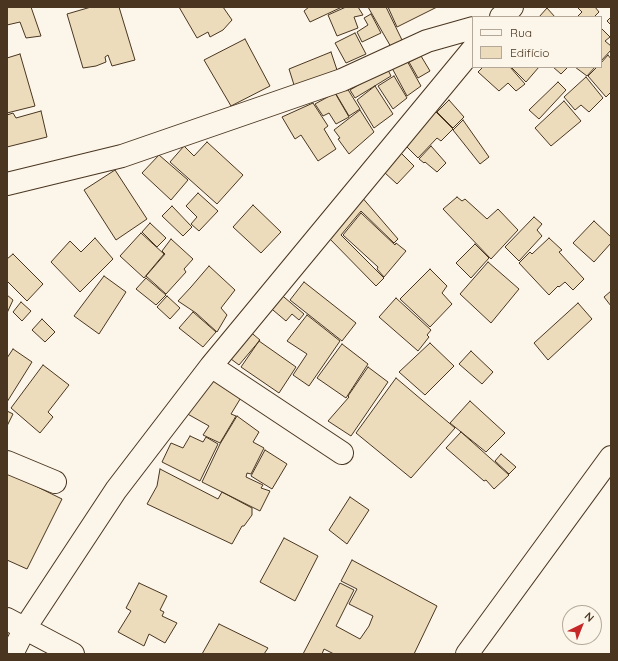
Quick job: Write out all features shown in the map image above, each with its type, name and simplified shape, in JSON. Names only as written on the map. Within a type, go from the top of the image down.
[{"type":"street","points":[[502,16],[512,7]]},
{"type":"street","points":[[7,184],[122,156],[342,80],[427,41],[472,28]]},
{"type":"street","points":[[12,654],[16,623],[116,490],[211,366],[472,50]]},
{"type":"street","points":[[211,366],[342,453]]},
{"type":"street","points":[[467,654],[611,458]]},
{"type":"street","points":[[7,462],[55,482]]},
{"type":"street","points":[[16,623],[73,654]]},
{"type":"building","points":[[7,7],[31,7],[41,36],[26,38],[20,22],[7,25]]},
{"type":"building","points":[[91,7],[119,7],[135,60],[112,66],[108,55],[105,57],[106,62],[96,66],[83,68],[67,14]]},
{"type":"building","points":[[179,7],[223,7],[232,20],[223,30],[210,37],[208,32],[197,38]]},
{"type":"building","points":[[309,7],[342,7],[310,22],[304,11]]},
{"type":"building","points":[[346,7],[358,7],[363,15],[354,17],[358,28],[337,36],[328,15]]},
{"type":"building","points":[[368,7],[386,7],[402,40],[391,47]]},
{"type":"building","points":[[388,7],[437,7],[397,27]]},
{"type":"building","points":[[577,7],[595,7],[599,12],[595,16],[578,16],[582,12]]},
{"type":"building","points":[[547,8],[554,16],[540,16]]},
{"type":"building","points":[[371,14],[381,33],[362,42],[357,32],[368,25],[364,18]]},
{"type":"building","points":[[611,17],[611,25],[607,21]]},
{"type":"building","points":[[602,29],[610,37],[605,41],[611,46],[611,50],[602,60]]},
{"type":"building","points":[[355,33],[366,54],[346,63],[335,43]]},
{"type":"building","points":[[245,39],[270,86],[231,106],[204,60]]},
{"type":"building","points":[[331,52],[338,73],[295,88],[289,69]]},
{"type":"building","points":[[20,54],[35,106],[7,113],[7,58]]},
{"type":"building","points":[[608,55],[611,59],[611,92],[606,97],[588,76],[596,68],[602,68],[602,62]]},
{"type":"building","points":[[421,56],[430,71],[418,78],[409,62]]},
{"type":"building","points":[[406,59],[421,86],[407,96],[392,68]]},
{"type":"building","points":[[387,68],[391,76],[355,98],[350,90]]},
{"type":"building","points":[[482,68],[511,68],[525,84],[516,91],[508,83],[499,91],[478,72]]},
{"type":"building","points":[[512,68],[538,68],[526,82]]},
{"type":"building","points":[[554,68],[567,68],[561,74]]},
{"type":"building","points":[[576,68],[594,68],[587,76]]},
{"type":"building","points":[[394,76],[407,98],[393,109],[378,86]]},
{"type":"building","points":[[586,77],[603,98],[589,112],[581,105],[575,110],[564,97]]},
{"type":"building","points":[[558,82],[566,90],[539,119],[529,110]]},
{"type":"building","points":[[375,86],[393,114],[374,128],[357,100]]},
{"type":"building","points":[[347,88],[360,109],[349,116],[336,94]]},
{"type":"building","points":[[335,93],[349,117],[336,124],[329,113],[323,116],[315,104]]},
{"type":"building","points":[[449,100],[464,117],[453,128],[437,112]]},
{"type":"building","points":[[564,101],[581,121],[551,146],[535,128]]},
{"type":"building","points":[[313,103],[328,126],[324,129],[336,149],[318,161],[301,135],[295,139],[282,117]]},
{"type":"building","points":[[360,110],[374,132],[349,154],[338,139],[340,138],[334,130]]},
{"type":"building","points":[[41,111],[47,137],[7,147],[7,115],[13,113],[16,118]]},
{"type":"building","points":[[436,112],[453,129],[441,141],[437,138],[418,158],[403,143]]},
{"type":"building","points":[[463,120],[489,157],[480,164],[453,130]]},
{"type":"building","points":[[207,142],[243,175],[217,204],[170,162],[184,146],[194,156]]},
{"type":"building","points":[[431,146],[446,163],[437,172],[419,159]]},
{"type":"building","points":[[400,152],[414,166],[397,184],[384,172]]},
{"type":"building","points":[[159,155],[188,180],[171,200],[142,173]]},
{"type":"building","points":[[115,170],[147,219],[116,240],[84,190]]},
{"type":"building","points":[[198,193],[218,211],[199,231],[191,224],[197,217],[186,206]]},
{"type":"building","points":[[360,195],[398,239],[394,243],[361,211],[341,235],[384,278],[376,286],[327,236]]},
{"type":"building","points":[[457,197],[462,201],[465,199],[487,219],[498,209],[518,230],[491,259],[443,209]]},
{"type":"building","points":[[253,205],[281,232],[261,253],[233,227]]},
{"type":"building","points":[[172,206],[192,227],[183,236],[162,216]]},
{"type":"building","points":[[361,213],[395,245],[396,243],[406,251],[384,277],[377,269],[378,267],[343,235]]},
{"type":"building","points":[[534,217],[542,224],[537,230],[542,236],[519,261],[505,247]]},
{"type":"building","points":[[594,221],[611,237],[611,243],[594,262],[573,243]]},
{"type":"building","points":[[150,223],[166,238],[157,247],[142,232]]},
{"type":"building","points":[[141,233],[164,254],[144,278],[120,256]]},
{"type":"building","points":[[95,238],[113,259],[80,292],[51,262],[70,241],[81,252]]},
{"type":"building","points":[[549,238],[562,250],[559,252],[584,279],[573,290],[565,282],[559,287],[558,286],[549,295],[519,263],[530,252],[532,254]]},
{"type":"building","points":[[171,239],[193,259],[184,269],[186,272],[166,294],[146,276],[165,254],[162,251]]},
{"type":"building","points":[[475,244],[489,258],[471,278],[456,263]]},
{"type":"building","points":[[13,254],[43,284],[27,301],[7,281],[7,259]]},
{"type":"building","points":[[488,262],[519,289],[491,323],[460,294]]},
{"type":"building","points":[[209,266],[235,290],[221,308],[227,315],[217,332],[196,313],[178,301]]},
{"type":"building","points":[[430,269],[447,286],[442,293],[452,304],[430,327],[400,299]]},
{"type":"building","points":[[104,276],[126,292],[99,334],[74,316]]},
{"type":"building","points":[[146,278],[166,295],[156,305],[136,289]]},
{"type":"building","points":[[304,282],[356,323],[342,341],[290,300]]},
{"type":"building","points":[[611,291],[611,306],[604,297]]},
{"type":"building","points":[[278,292],[304,314],[299,320],[292,314],[286,321],[267,305]]},
{"type":"building","points":[[7,295],[13,300],[7,313]]},
{"type":"building","points":[[167,296],[180,308],[170,319],[157,307]]},
{"type":"building","points":[[396,298],[431,330],[427,335],[429,337],[418,351],[379,317]]},
{"type":"building","points":[[21,302],[31,311],[22,321],[13,312]]},
{"type":"building","points":[[578,303],[592,319],[548,360],[534,343]]},
{"type":"building","points":[[193,312],[216,332],[203,347],[179,328]]},
{"type":"building","points":[[307,315],[340,341],[309,386],[293,375],[307,354],[287,341]]},
{"type":"building","points":[[42,319],[55,332],[45,342],[32,330]]},
{"type":"building","points":[[248,330],[260,340],[239,365],[227,356]]},
{"type":"building","points":[[259,341],[296,367],[279,393],[241,367]]},
{"type":"building","points":[[430,343],[454,366],[425,395],[399,372]]},
{"type":"building","points":[[342,344],[368,364],[346,398],[317,378]]},
{"type":"building","points":[[13,349],[32,362],[7,402],[7,358]]},
{"type":"building","points":[[471,351],[493,372],[482,384],[459,364]]},
{"type":"building","points":[[43,365],[69,385],[48,412],[53,417],[40,433],[11,408]]},
{"type":"building","points":[[368,367],[388,382],[351,436],[328,421],[349,397],[348,396]]},
{"type":"building","points":[[216,373],[245,391],[231,414],[236,416],[220,443],[203,435],[209,426],[184,412]]},
{"type":"building","points":[[396,378],[455,428],[411,478],[356,433]]},
{"type":"building","points":[[470,401],[505,433],[486,452],[450,423]]},
{"type":"building","points":[[7,411],[13,414],[7,426]]},
{"type":"building","points":[[237,416],[259,432],[253,442],[264,448],[251,474],[247,473],[246,477],[263,485],[261,488],[270,491],[260,511],[202,482],[220,444]]},
{"type":"building","points":[[461,432],[509,475],[494,489],[486,480],[484,481],[446,448]]},
{"type":"building","points":[[190,436],[203,442],[206,437],[218,444],[200,481],[162,462],[171,443],[183,448]]},
{"type":"building","points":[[265,450],[287,464],[272,489],[251,476]]},
{"type":"building","points":[[501,454],[516,467],[509,474],[495,461]]},
{"type":"building","points":[[160,469],[218,499],[222,492],[252,508],[252,515],[244,526],[242,526],[232,544],[147,504],[157,486]]},
{"type":"building","points":[[7,472],[62,499],[27,569],[7,560]]},
{"type":"building","points":[[350,497],[369,510],[347,544],[329,530]]},
{"type":"building","points":[[284,538],[318,556],[295,601],[260,582]]},
{"type":"building","points":[[352,560],[437,606],[414,654],[334,654],[324,649],[322,654],[303,654],[340,583],[354,590],[336,626],[360,639],[369,626],[373,616],[349,604],[357,589],[341,581]]},
{"type":"building","points":[[139,583],[167,596],[160,610],[164,612],[162,616],[177,623],[165,643],[149,634],[144,646],[118,632],[131,611],[126,608]]},
{"type":"building","points":[[219,624],[268,648],[264,654],[202,654]]}]
